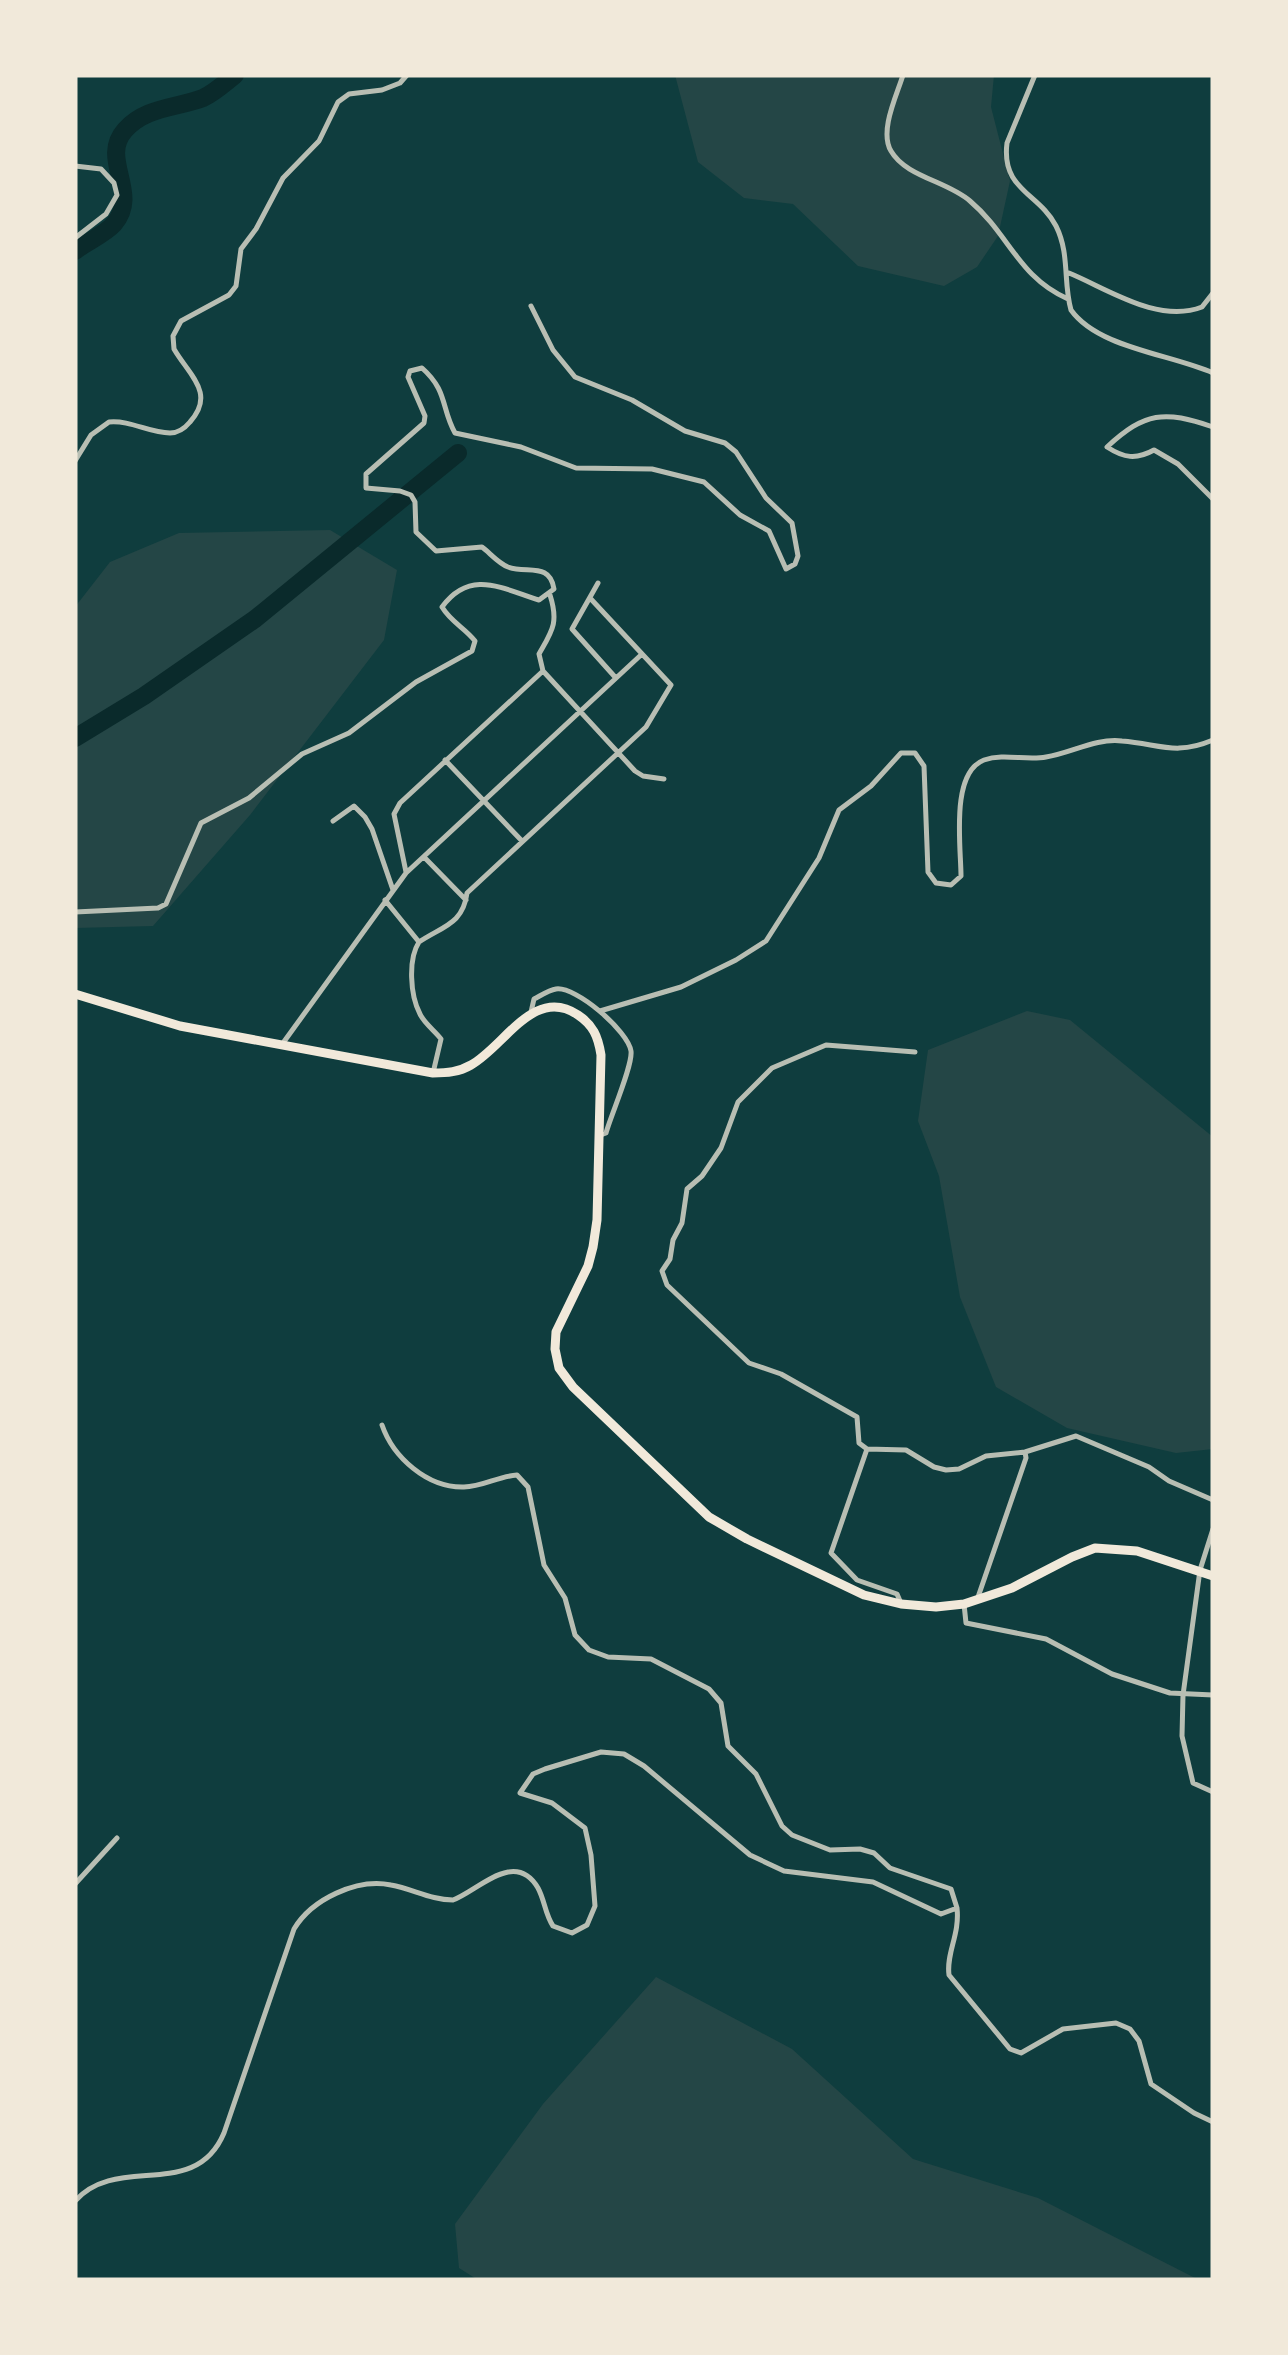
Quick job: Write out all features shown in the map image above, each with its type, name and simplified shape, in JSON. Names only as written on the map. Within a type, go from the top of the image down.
[{"type":"highway","points":[[75,994],[180,1026],[433,1073],[469,1067],[530,1015],[549,1007],[569,1009],[589,1022],[598,1037],[601,1054],[597,1220],[588,1266],[556,1332],[559,1368],[573,1387],[710,1517],[838,1584],[901,1604],[936,1606],[977,1601],[1095,1548],[1137,1551],[1213,1576]]},
{"type":"street","points":[[75,461],[91,435],[109,422],[134,423],[168,434],[194,418],[203,400],[200,385],[174,349],[176,328],[236,286],[240,250],[256,230],[283,178],[319,141],[338,102],[349,94],[382,90],[400,83],[406,75]]},
{"type":"street","points":[[903,75],[887,132],[892,154],[905,166],[950,186],[968,199],[1002,235],[1030,277],[1068,299]]},
{"type":"street","points":[[1035,75],[1007,143],[1007,166],[1020,188],[1057,228],[1069,273],[1068,299],[1077,318],[1098,334],[1185,360],[1213,373]]},
{"type":"street","points":[[75,166],[102,169],[117,195],[106,214],[75,238]]},
{"type":"street","points":[[1069,273],[1120,296],[1173,312],[1202,306],[1213,293]]},
{"type":"street","points":[[75,912],[158,908],[166,904],[201,823],[249,798],[302,754],[349,733],[416,682],[472,651],[475,641],[468,631],[448,618],[442,607],[453,593],[466,585],[482,584],[539,600],[554,589],[553,580],[539,570],[506,566],[482,547],[436,550],[416,532],[415,502],[411,495],[366,488],[366,474],[424,423],[425,416],[408,377],[410,371],[422,368],[431,376],[444,396],[452,429],[462,436],[492,438],[576,468],[652,469],[691,477],[715,489],[740,515],[769,531],[786,569],[795,564],[796,535],[788,516],[766,498],[736,452],[725,444],[684,431],[632,400],[575,377],[552,350],[531,306]]},
{"type":"street","points":[[1213,427],[1171,415],[1156,416],[1130,426],[1107,447],[1122,457],[1141,457],[1154,450],[1178,464],[1213,499]]},
{"type":"street","points":[[598,584],[572,629],[615,677]]},
{"type":"street","points":[[550,595],[554,628],[539,654],[543,671],[643,776],[664,779]]},
{"type":"street","points":[[433,1073],[441,1040],[420,1015],[412,970],[413,951],[419,942],[458,918],[467,893],[646,726],[672,684],[590,598]]},
{"type":"street","points":[[282,1046],[406,873],[642,654]]},
{"type":"street","points":[[406,873],[394,814],[400,804],[543,671]]},
{"type":"street","points":[[600,1012],[681,987],[766,941],[819,858],[839,810],[871,786],[901,753],[915,753],[926,776],[928,872],[936,883],[951,886],[961,876],[963,785],[978,764],[996,758],[1048,757],[1110,740],[1171,750],[1213,740]]},
{"type":"street","points":[[446,760],[523,842]]},
{"type":"street","points":[[332,821],[354,806],[366,817],[393,890]]},
{"type":"street","points":[[424,857],[466,900]]},
{"type":"street","points":[[385,900],[419,942]]},
{"type":"street","points":[[530,1015],[534,999],[555,989],[568,991],[600,1012],[631,1051],[606,1133],[598,1136]]},
{"type":"street","points":[[915,1052],[826,1046],[772,1068],[738,1102],[721,1148],[702,1176],[687,1189],[682,1223],[662,1272],[667,1285],[749,1364],[781,1374],[856,1418],[859,1442],[867,1450],[906,1450],[946,1470],[1076,1436],[1149,1466],[1168,1481],[1213,1500]]},
{"type":"street","points":[[382,1425],[388,1441],[402,1458],[424,1476],[446,1486],[467,1488],[509,1475],[523,1479],[532,1502],[544,1565],[565,1598],[576,1636],[589,1650],[608,1657],[651,1659],[710,1689],[721,1703],[728,1746],[756,1774],[782,1826],[792,1835],[830,1850],[860,1849],[874,1853],[890,1868],[952,1889],[959,1927],[948,1963],[949,1975],[1010,2050],[1022,2053],[1064,2029],[1116,2023],[1130,2029],[1139,2041],[1150,2084],[1213,2122]]},
{"type":"street","points":[[867,1450],[830,1553],[857,1580],[897,1594],[901,1604]]},
{"type":"street","points":[[977,1601],[1026,1458],[1024,1452]]},
{"type":"street","points":[[1213,1529],[1200,1570],[1183,1694],[1182,1736],[1193,1783],[1213,1792]]},
{"type":"street","points":[[964,1604],[966,1623],[1046,1640],[1112,1674],[1183,1694],[1213,1695]]},
{"type":"street","points":[[75,2201],[91,2186],[184,2171],[211,2158],[224,2134],[294,1929],[315,1904],[341,1892],[376,1884],[453,1900],[495,1875],[517,1872],[534,1882],[554,1926],[572,1933],[587,1925],[595,1906],[592,1855],[585,1828],[552,1803],[520,1793],[533,1774],[579,1757],[600,1752],[631,1757],[750,1855],[772,1867],[873,1882],[942,1914],[957,1908]]},
{"type":"street","points":[[75,1884],[117,1838]]},
{"type":"shaded area","points":[[675,75],[994,75],[991,107],[1010,181],[998,236],[977,267],[944,286],[858,266],[793,204],[744,198],[698,162]]},
{"type":"shaded area","points":[[330,530],[397,570],[384,640],[250,815],[153,926],[75,928],[75,607],[110,562],[179,533]]},
{"type":"shaded area","points":[[1027,1011],[1070,1020],[1213,1137],[1213,1449],[1176,1453],[1067,1428],[996,1387],[960,1297],[939,1176],[918,1121],[928,1050]]},
{"type":"shaded area","points":[[656,1977],[792,2049],[913,2159],[1038,2198],[1199,2280],[478,2280],[459,2268],[455,2224],[543,2104]]},
{"type":"waterway","points":[[75,251],[110,228],[121,212],[122,188],[116,153],[125,130],[151,112],[203,98],[235,75]]},
{"type":"waterway","points":[[75,738],[144,696],[255,619],[458,453]]}]
